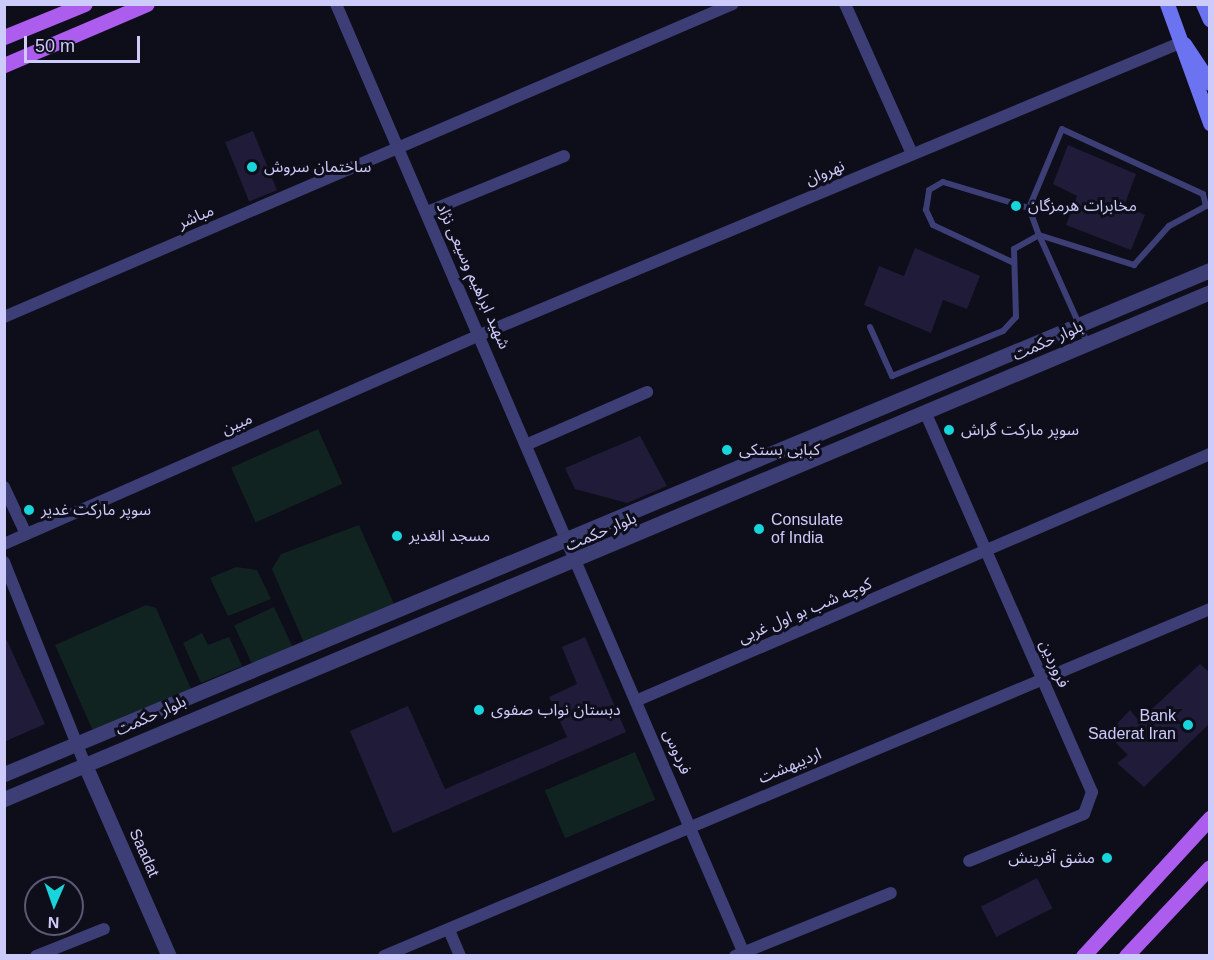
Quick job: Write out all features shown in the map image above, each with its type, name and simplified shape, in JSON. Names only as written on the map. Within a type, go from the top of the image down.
[{"type":"main road","points":[[4,37],[85,4]]},
{"type":"main road","points":[[4,65],[147,4]]},
{"type":"main road","points":[[1167,4],[1209,123]]},
{"type":"main road","points":[[1203,4],[1209,20]]},
{"type":"main road","points":[[1182,42],[1209,83]]},
{"type":"main road","points":[[1083,956],[1209,818]]},
{"type":"main road","points":[[1126,956],[1209,867]]},
{"type":"street","name":"شهید ابراهیم وسیعی نژاد","points":[[336,4],[482,334],[579,561]]},
{"type":"street","name":"مباشر","points":[[4,317],[733,4]]},
{"type":"street","points":[[845,4],[912,154]]},
{"type":"street","name":"نهروان","points":[[482,334],[1182,42]]},
{"type":"street","points":[[427,212],[564,156]]},
{"type":"street","name":"بلوار حکمت","points":[[4,774],[570,540],[1209,270]]},
{"type":"street","name":"بلوار حکمت","points":[[4,799],[579,561],[1209,292]]},
{"type":"street","name":"مبین","points":[[4,544],[482,334]]},
{"type":"street","points":[[528,444],[647,392]]},
{"type":"street","name":"فروردین","points":[[926,414],[1092,792],[1091,805],[1084,814],[969,861]]},
{"type":"street","name":"کوچه شب بو اول غربی","points":[[638,700],[1209,454]]},
{"type":"street","points":[[4,487],[26,534]]},
{"type":"street","name":"فردوس","points":[[579,561],[741,954]]},
{"type":"street","points":[[4,562],[85,765]]},
{"type":"street","name":"اردیبهشت","points":[[384,956],[1209,609]]},
{"type":"street","name":"Saadat","points":[[85,765],[169,956]]},
{"type":"street","points":[[741,954],[891,893]]},
{"type":"street","points":[[36,956],[104,929]]},
{"type":"street","points":[[449,930],[459,956]]},
{"type":"lane","points":[[870,327],[892,376],[1003,331],[1016,317],[1012,262],[1014,249],[1039,235],[1134,266],[1168,226],[1206,206],[1203,194],[1062,129],[1029,208],[1039,235],[1088,342]]},
{"type":"lane","points":[[1012,262],[933,225],[926,210],[929,190],[943,182],[1029,208]]},
{"type":"green space","points":[[318,429],[342,484],[256,522],[231,468]]},
{"type":"green space","points":[[359,525],[394,604],[304,643],[272,569],[281,554]]},
{"type":"green space","points":[[236,567],[257,570],[271,599],[228,616],[210,578]]},
{"type":"green space","points":[[146,605],[156,608],[191,689],[93,731],[55,645]]},
{"type":"green space","points":[[274,607],[293,647],[253,665],[234,626]]},
{"type":"green space","points":[[202,633],[208,645],[229,637],[242,666],[201,683],[183,643]]},
{"type":"green space","points":[[635,752],[655,800],[565,838],[545,790]]},
{"type":"building","name":"ساختمان سروش","points":[[253,131],[277,190],[249,202],[225,142]]},
{"type":"building","points":[[1068,145],[1136,174],[1124,206],[1145,215],[1131,250],[1066,225],[1077,196],[1053,184]]},
{"type":"building","points":[[915,248],[980,276],[967,309],[943,300],[931,333],[864,305],[879,266],[904,276]]},
{"type":"building","points":[[640,436],[667,486],[627,503],[575,489],[565,468]]},
{"type":"building","points":[[4,634],[45,724],[4,742]]},
{"type":"building","name":"دبستان نواب صفوی","points":[[585,637],[626,732],[393,833],[350,731],[408,706],[445,789],[567,737],[549,697],[577,684],[562,647]]},
{"type":"building","name":"Bank Saderat Iran","points":[[1200,664],[1209,672],[1209,724],[1144,787],[1117,763],[1128,755],[1107,734],[1130,710],[1139,721]]},
{"type":"building","points":[[1037,878],[1052,908],[996,937],[981,907]]},
{"type":"place","name":"ساختمان سروش","points":[[252,167]]},
{"type":"place","name":"مخابرات هرمزگان","points":[[1016,206]]},
{"type":"place","name":"سوپر مارکت گراش","points":[[949,430]]},
{"type":"place","name":"کبابی بستکی","points":[[727,450]]},
{"type":"place","name":"سوپر مارکت غدیر","points":[[29,510]]},
{"type":"place","name":"Consulate of India","points":[[759,529]]},
{"type":"place","name":"مسجد الغدیر","points":[[397,536]]},
{"type":"place","name":"دبستان نواب صفوی","points":[[479,710]]},
{"type":"place","name":"Bank Saderat Iran","points":[[1188,725]]},
{"type":"place","name":"مشق آفرینش","points":[[1107,858]]}]
